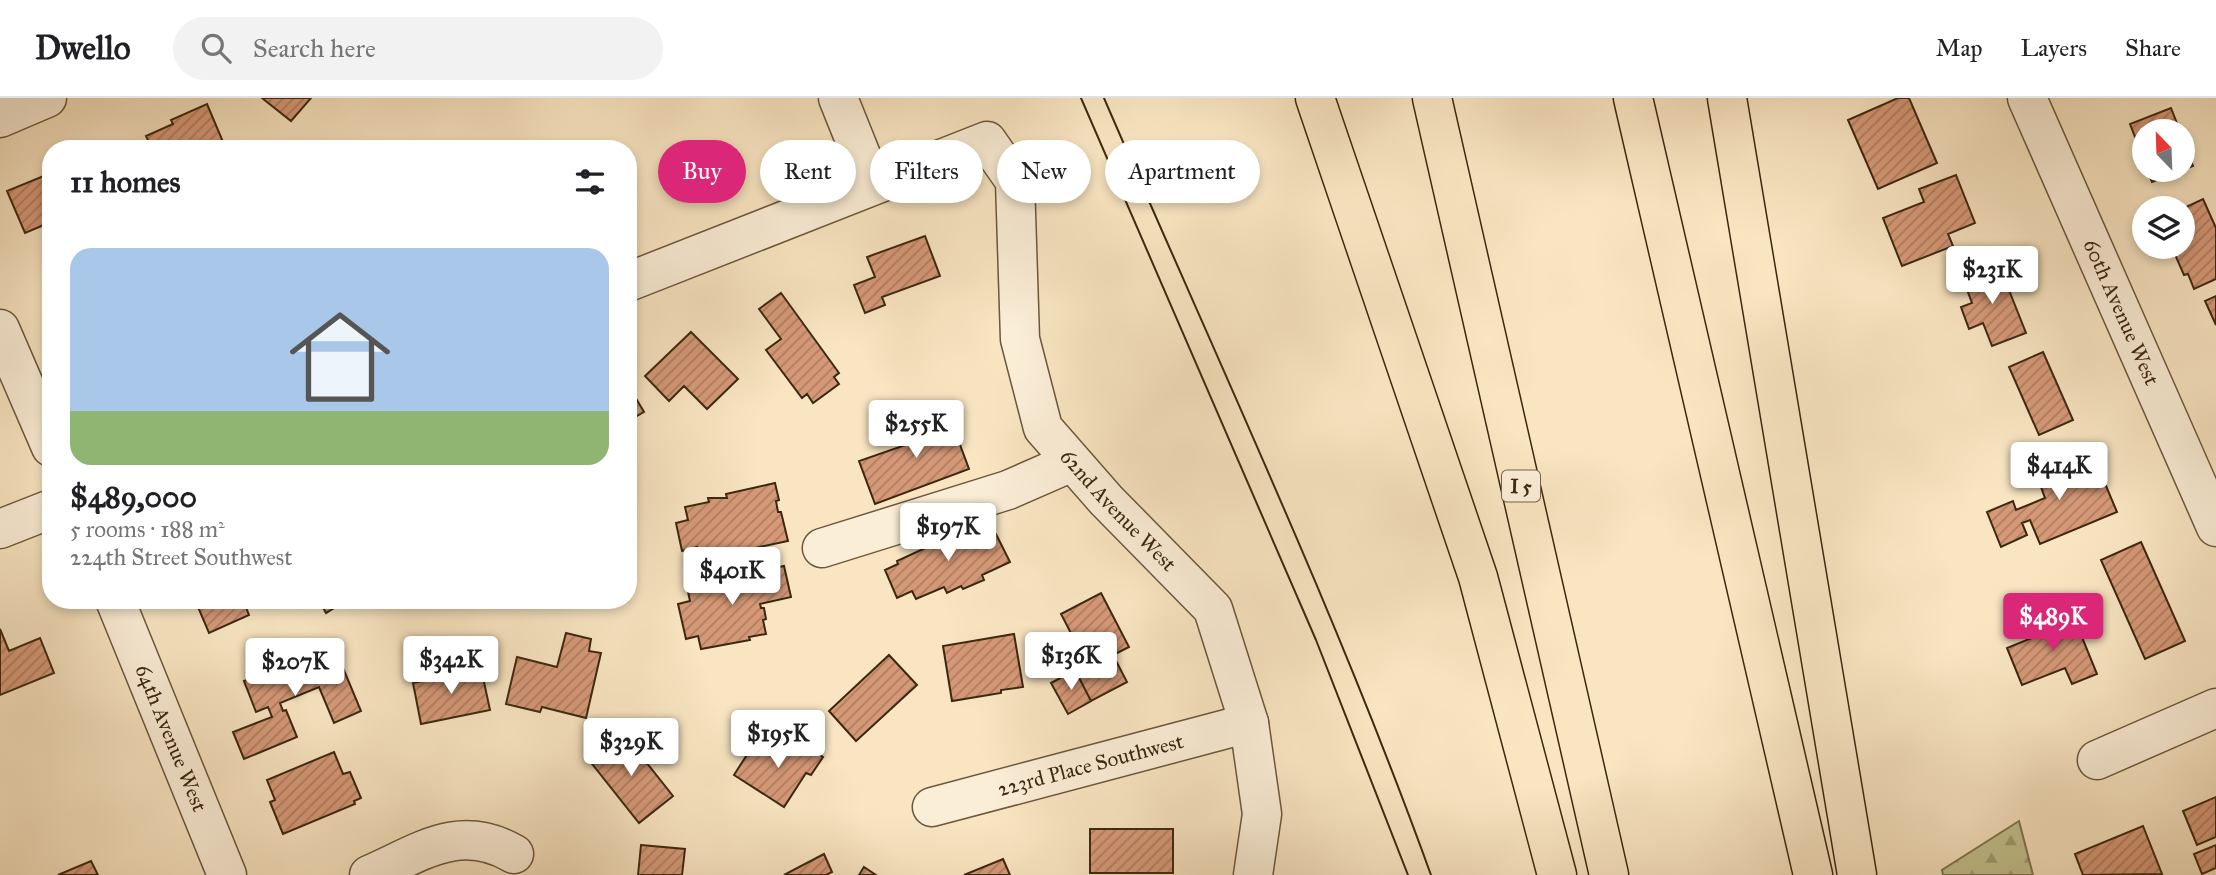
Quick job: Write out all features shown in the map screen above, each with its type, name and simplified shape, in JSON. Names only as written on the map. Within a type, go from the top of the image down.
[{"type":"highway","points":[[1315,98],[1478,577],[1557,875]]},
{"type":"highway","name":"I 5","points":[[1432,98],[1609,875]]},
{"type":"highway","points":[[1633,98],[1813,875]]},
{"type":"highway","points":[[1727,98],[1857,875]]},
{"type":"street","points":[[0,118],[47,98]]},
{"type":"street","points":[[838,98],[870,178]]},
{"type":"street","name":"60th Avenue West","points":[[2027,98],[2216,527]]},
{"type":"street","name":"62nd Avenue West","points":[[983,143],[987,141],[1015,181],[1020,339],[1043,428],[1106,500],[1213,610],[1249,723],[1262,814],[1253,875]]},
{"type":"street","points":[[637,278],[870,187]]},
{"type":"street","points":[[0,329],[42,426]]},
{"type":"street","points":[[822,548],[1008,490],[1072,462]]},
{"type":"street","points":[[0,529],[42,513]]},
{"type":"street","name":"64th Avenue West","points":[[118,609],[227,875]]},
{"type":"street","points":[[2097,760],[2216,708]]},
{"type":"street","name":"223rd Place Southwest","points":[[932,807],[1249,723]]},
{"type":"street","points":[[369,875],[449,840],[475,839],[498,845],[514,854]]},
{"type":"green space","points":[[2019,821],[2033,875],[1943,875],[1942,870]]},
{"type":"building","points":[[262,98],[311,98],[291,121]]},
{"type":"building","points":[[1898,98],[1909,98],[1937,163],[1878,189],[1848,120]]},
{"type":"building","points":[[207,104],[222,140],[148,140],[146,136],[173,124],[171,120]]},
{"type":"building","points":[[2171,108],[2175,119],[2143,119]]},
{"type":"building","points":[[1956,175],[1975,223],[1948,234],[1953,246],[1902,266],[1883,218],[1924,202],[1919,189]]},
{"type":"building","points":[[42,177],[42,226],[25,233],[7,191]]},
{"type":"building","points":[[2203,199],[2216,228],[2216,279],[2194,289],[2188,274],[2184,275],[2177,259],[2195,259],[2195,203]]},
{"type":"building","points":[[925,236],[940,276],[882,297],[885,305],[865,313],[854,285],[875,277],[867,257]]},
{"type":"building","points":[[1999,265],[2026,333],[1992,346],[1983,323],[1969,329],[1961,307],[1972,303],[1963,279]]},
{"type":"building","points":[[781,293],[839,373],[834,377],[839,384],[813,403],[807,394],[802,398],[766,350],[781,339],[759,309]]},
{"type":"building","points":[[2216,296],[2216,325],[2205,301]]},
{"type":"building","points":[[691,332],[738,379],[707,409],[684,386],[669,401],[645,376]]},
{"type":"building","points":[[2043,352],[2073,420],[2039,435],[2009,367]]},
{"type":"building","points":[[637,400],[644,412],[637,416]]},
{"type":"building","points":[[947,410],[969,469],[875,504],[859,461],[920,440],[913,421]]},
{"type":"building","points":[[2088,443],[2117,512],[2040,544],[2030,520],[2022,523],[2027,535],[2001,547],[1987,512],[2013,501],[2016,510],[2045,498],[2041,487],[2064,478],[2054,457]]},
{"type":"building","points":[[775,483],[779,500],[776,501],[778,512],[781,512],[788,541],[755,548],[755,552],[700,561],[697,547],[682,551],[676,523],[688,520],[685,507],[709,502],[708,498],[727,498],[726,494]]},
{"type":"building","points":[[967,517],[979,542],[996,534],[1010,562],[982,575],[984,580],[963,589],[961,586],[947,593],[944,587],[916,599],[912,591],[897,598],[885,570],[898,564],[897,561],[947,538],[943,529]]},
{"type":"building","points":[[2141,542],[2185,641],[2145,659],[2101,560]]},
{"type":"building","points":[[784,566],[791,597],[760,604],[761,608],[764,608],[766,634],[749,637],[750,640],[701,649],[698,636],[686,639],[678,604],[690,601],[687,587],[704,581],[705,584],[720,580],[719,577]]},
{"type":"building","points":[[1101,593],[1129,647],[1113,655],[1127,682],[1091,701],[1075,670],[1087,664],[1061,614]]},
{"type":"building","points":[[199,609],[247,609],[249,615],[209,633]]},
{"type":"building","points":[[2055,614],[2060,627],[2075,620],[2097,674],[2072,684],[2065,668],[2022,685],[2007,648],[2039,635],[2034,622]]},
{"type":"building","points":[[0,629],[9,651],[40,638],[54,673],[0,695]]},
{"type":"building","points":[[566,633],[591,639],[589,651],[601,653],[586,718],[542,707],[540,712],[506,704],[517,657],[557,667]]},
{"type":"building","points":[[1014,634],[1023,687],[952,701],[943,646]]},
{"type":"building","points":[[333,644],[361,711],[334,723],[319,687],[280,703],[283,711],[286,710],[297,737],[244,759],[233,732],[272,717],[268,707],[256,712],[244,681]]},
{"type":"building","points":[[889,655],[917,685],[856,741],[829,711]]},
{"type":"building","points":[[481,668],[490,710],[421,724],[413,683]]},
{"type":"building","points":[[1075,670],[1091,701],[1068,714],[1051,683]]},
{"type":"building","points":[[623,733],[673,796],[639,823],[589,760]]},
{"type":"building","points":[[757,739],[785,756],[795,739],[823,757],[811,775],[806,773],[784,807],[734,775]]},
{"type":"building","points":[[334,752],[343,774],[350,772],[361,798],[354,801],[355,804],[283,834],[270,802],[275,800],[267,780]]},
{"type":"building","points":[[2216,797],[2216,837],[2197,845],[2183,811]]},
{"type":"building","points":[[2143,826],[2162,874],[2083,875],[2075,854]]},
{"type":"building","points":[[1090,829],[1173,829],[1173,873],[1090,873]]},
{"type":"building","points":[[641,845],[685,849],[682,875],[638,875]]},
{"type":"building","points":[[2216,845],[2216,868],[2202,874],[2194,854]]},
{"type":"building","points":[[824,854],[832,872],[826,875],[784,875]]},
{"type":"building","points":[[1003,859],[1010,875],[964,875]]},
{"type":"building","points":[[91,861],[98,875],[58,875]]},
{"type":"building","points":[[864,867],[876,875],[859,875]]},
{"type":"tram line","points":[[1081,98],[1316,640],[1408,875]]},
{"type":"tram line","points":[[1104,98],[1315,581],[1431,875]]}]
